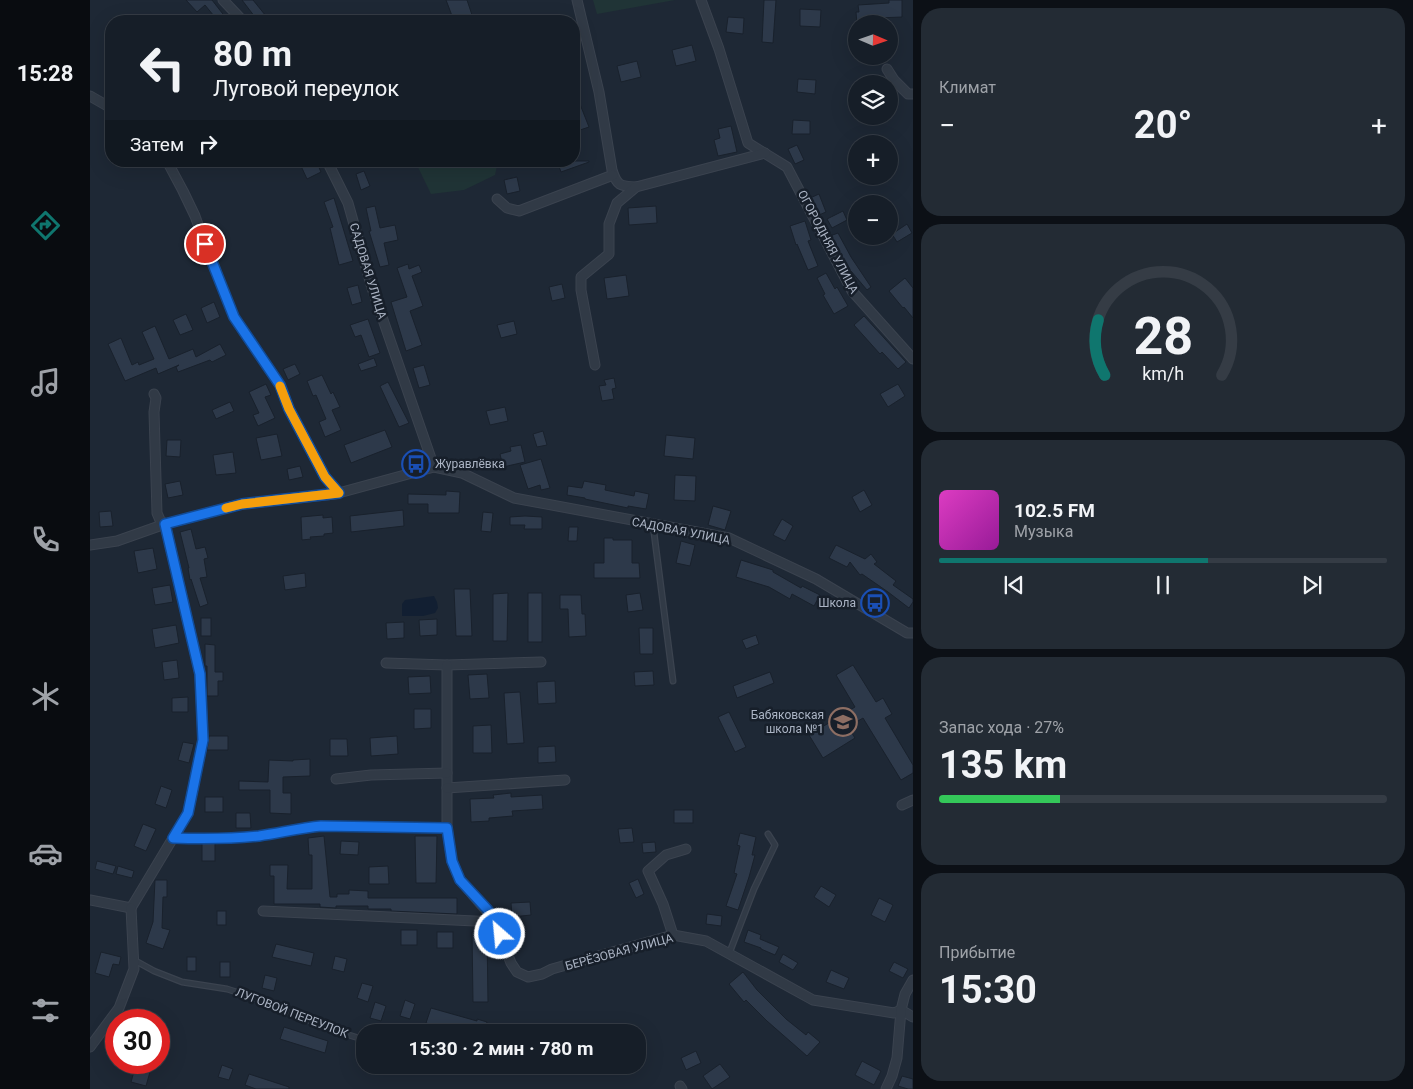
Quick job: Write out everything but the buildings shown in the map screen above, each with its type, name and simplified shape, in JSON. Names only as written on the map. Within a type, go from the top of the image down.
[{"type":"street","points":[[223,0],[237,15]]},
{"type":"street","points":[[577,0],[599,92],[615,181],[622,186],[636,187],[765,153]]},
{"type":"street","points":[[700,0],[719,48],[748,143],[765,153]]},
{"type":"street","points":[[887,69],[894,80],[908,94],[913,94]]},
{"type":"street","points":[[90,96],[105,105]]},
{"type":"street","name":"ОГОРОДНЯЯ УЛИЦА","points":[[765,153],[787,167],[852,291],[913,359]]},
{"type":"street","points":[[170,167],[195,216],[234,317],[280,385],[289,409],[325,477],[339,493]]},
{"type":"street","name":"САДОВАЯ УЛИЦА","points":[[330,167],[348,203],[372,288],[434,467]]},
{"type":"street","points":[[497,198],[507,208],[519,211],[613,175]]},
{"type":"street","points":[[595,365],[581,290],[582,277],[609,254],[609,224],[616,203],[636,187]]},
{"type":"street","points":[[905,350],[913,344]]},
{"type":"street","points":[[90,1047],[119,1008],[134,969],[131,908],[188,813],[203,740],[200,674],[165,524],[160,520],[157,513],[154,412],[156,398],[154,394]]},
{"type":"street","name":"САДОВАЯ УЛИЦА","points":[[90,545],[117,541],[165,524],[242,504],[339,493],[434,467],[462,473],[514,498],[729,538],[816,579],[911,634]]},
{"type":"street","points":[[386,663],[447,665],[541,662]]},
{"type":"street","points":[[447,665],[447,828]]},
{"type":"street","points":[[336,779],[371,775],[447,773]]},
{"type":"street","points":[[447,788],[565,780]]},
{"type":"street","points":[[902,806],[913,800]]},
{"type":"street","name":"БЕРЁЗОВАЯ УЛИЦА","points":[[447,828],[452,861],[460,880],[487,909],[496,922],[511,963],[517,972],[528,976],[673,935],[706,942],[813,1000],[894,1013],[901,1010]]},
{"type":"street","points":[[673,935],[648,871],[666,855],[686,849]]},
{"type":"street","points":[[90,900],[131,908]]},
{"type":"street","points":[[263,911],[496,922]]},
{"type":"street","points":[[886,1089],[897,1058],[901,1010],[905,994],[913,980]]},
{"type":"street","points":[[901,1010],[913,1017]]},
{"type":"lane","points":[[653,525],[672,681]]},
{"type":"lane","points":[[173,838],[241,838],[321,826],[447,828]]},
{"type":"lane","points":[[729,954],[754,888],[775,845],[768,834]]},
{"type":"lane","name":"ЛУГОВОЙ ПЕРЕУЛОК","points":[[134,960],[154,971],[182,982],[227,989],[356,1037]]},
{"type":"green space","points":[[593,0],[675,0],[597,14]]},
{"type":"green space","points":[[418,167],[497,167],[495,175],[464,190],[431,194]]},
{"type":"water","points":[[434,596],[438,608],[435,613],[423,616],[402,616],[402,604],[405,600]]},
{"type":"slow traffic","points":[[226,508],[242,504],[339,493],[325,477],[289,409],[280,386]]},
{"type":"place","name":"Журавлёвка","points":[[416,464]]},
{"type":"place","name":"Школа","points":[[875,603]]},
{"type":"place","name":"Бабяковская школа №1","points":[[843,722]]},
{"type":"route","points":[[205,244],[234,317],[280,385],[289,409],[325,477],[339,493],[242,504],[165,524],[200,674],[203,740],[188,813],[173,838],[241,838],[321,826],[447,828],[452,861],[460,880],[487,909],[496,922],[500,934]]}]
